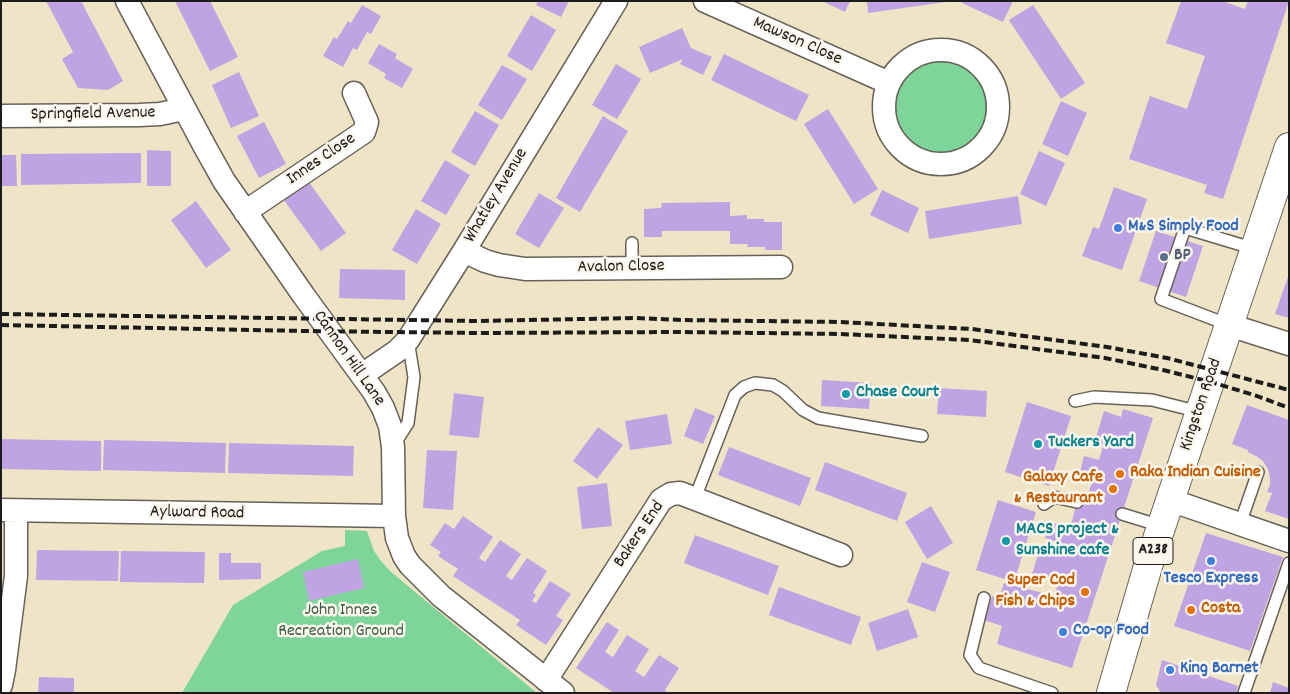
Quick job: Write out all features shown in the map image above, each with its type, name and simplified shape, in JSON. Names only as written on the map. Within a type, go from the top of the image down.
[{"type":"main road","name":"Kingston Road","points":[[1111,693],[1161,526],[1289,147]]},
{"type":"street","name":"Cannon Hill Lane","points":[[127,1],[224,181],[374,392],[383,408],[390,426],[394,516],[397,538],[404,556],[410,565],[441,596],[554,687]]},
{"type":"street","name":"Whatley Avenue","points":[[362,375],[397,351],[408,340],[616,1]]},
{"type":"street","name":"Mawson Close","points":[[705,1],[889,83]]},
{"type":"street","points":[[935,50],[955,51],[973,59],[987,73],[996,91],[998,110],[993,130],[984,145],[970,156],[953,163],[935,164],[917,159],[902,149],[891,135],[885,118],[884,100],[889,83],[900,67],[916,55],[935,50]]},
{"type":"street","name":"Innes Close","points":[[245,212],[364,132],[367,122],[354,93]]},
{"type":"street","name":"Springfield Avenue","points":[[1,116],[139,115],[160,114],[184,109]]},
{"type":"street","name":"Avalon Close","points":[[464,251],[500,266],[525,269],[781,266]]},
{"type":"street","points":[[1229,325],[1289,344]]},
{"type":"street","name":"Bakers End","points":[[554,687],[660,500],[671,494],[680,493],[695,498],[841,555]]},
{"type":"street","points":[[1170,500],[1289,541]]},
{"type":"street","points":[[1,685],[16,576],[9,510]]},
{"type":"street","name":"Aylward Road","points":[[9,510],[394,516]]},
{"type":"lane","points":[[1229,325],[1161,300],[1185,228],[1255,249]]},
{"type":"lane","points":[[632,243],[632,268]]},
{"type":"lane","points":[[392,447],[408,423],[414,377],[408,340]]},
{"type":"lane","points":[[695,498],[735,395],[744,387],[755,383],[773,385],[783,391],[804,410],[818,418],[922,436]]},
{"type":"lane","points":[[1075,401],[1094,397],[1152,400],[1200,412]]},
{"type":"lane","points":[[1240,524],[1258,472]]},
{"type":"lane","points":[[1044,504],[1054,497],[1077,502]]},
{"type":"lane","points":[[1122,514],[1161,526]]},
{"type":"lane","points":[[1244,693],[1289,563]]},
{"type":"lane","points":[[984,598],[970,654],[979,668],[1052,693]]},
{"type":"green space","points":[[941,61],[959,65],[973,75],[983,89],[987,107],[983,125],[973,139],[959,149],[941,153],[923,149],[909,139],[899,125],[895,107],[899,89],[909,75],[923,65]]},
{"type":"green space","name":"John Innes Recreation Ground","points":[[345,530],[367,531],[374,551],[391,572],[537,693],[182,693],[233,605],[322,551],[345,546]]},
{"type":"building","points":[[46,1],[81,1],[123,81],[108,90],[78,88],[62,59],[73,52]]},
{"type":"building","points":[[175,1],[210,1],[238,57],[210,71]]},
{"type":"building","points":[[538,1],[569,1],[561,17],[536,5]]},
{"type":"building","points":[[822,1],[850,1],[845,12]]},
{"type":"building","points":[[867,1],[946,1],[946,2],[868,13]]},
{"type":"building","points":[[963,1],[1013,1],[1003,22],[962,3]]},
{"type":"building","points":[[1181,1],[1222,1],[1245,9],[1248,1],[1289,1],[1223,199],[1204,193],[1207,185],[1129,159],[1150,96],[1187,109],[1205,56],[1166,43]]},
{"type":"building","points":[[362,5],[381,16],[371,34],[367,32],[357,50],[353,48],[343,67],[323,56],[334,37],[337,39],[348,21],[351,23]]},
{"type":"building","points":[[1033,5],[1085,83],[1061,99],[1009,20]]},
{"type":"building","points":[[531,15],[556,30],[532,71],[507,56]]},
{"type":"building","points":[[682,28],[691,48],[712,57],[703,75],[680,64],[683,59],[650,73],[639,47]]},
{"type":"building","points":[[379,44],[397,54],[395,58],[413,69],[402,88],[384,78],[386,74],[368,63]]},
{"type":"building","points":[[724,54],[809,95],[796,121],[711,80]]},
{"type":"building","points":[[616,64],[641,79],[617,119],[592,105]]},
{"type":"building","points":[[502,65],[527,79],[502,120],[478,105]]},
{"type":"building","points":[[239,72],[259,116],[231,128],[212,85]]},
{"type":"building","points":[[1061,101],[1087,113],[1068,156],[1042,144]]},
{"type":"building","points":[[828,109],[878,189],[854,204],[804,124]]},
{"type":"building","points":[[475,111],[499,125],[475,166],[451,152]]},
{"type":"building","points":[[603,116],[628,131],[580,212],[556,198]]},
{"type":"building","points":[[264,122],[286,164],[259,178],[237,136]]},
{"type":"building","points":[[147,150],[171,151],[171,186],[147,186]]},
{"type":"building","points":[[1039,151],[1065,163],[1046,206],[1020,194]]},
{"type":"building","points":[[141,153],[141,183],[21,185],[21,154]]},
{"type":"building","points":[[1,155],[16,155],[17,186],[1,186]]},
{"type":"building","points":[[445,160],[470,175],[446,215],[421,201]]},
{"type":"building","points":[[308,181],[346,233],[321,251],[283,199]]},
{"type":"building","name":"M&S Simply Food","points":[[1114,187],[1147,199],[1122,270],[1082,256],[1093,227],[1099,229]]},
{"type":"building","points":[[882,190],[919,208],[908,233],[870,215]]},
{"type":"building","points":[[539,193],[564,208],[539,248],[515,234]]},
{"type":"building","points":[[1018,196],[1022,224],[929,239],[925,211]]},
{"type":"building","points":[[196,201],[231,250],[206,268],[171,220]]},
{"type":"building","points":[[730,202],[730,216],[747,215],[747,219],[764,219],[764,222],[782,222],[782,250],[765,250],[765,247],[747,247],[748,244],[730,244],[730,231],[662,231],[662,237],[644,237],[644,209],[661,208],[662,203]]},
{"type":"building","points":[[416,209],[441,224],[417,264],[392,250]]},
{"type":"building","points":[[1156,231],[1203,246],[1186,297],[1139,281]]},
{"type":"building","points":[[340,269],[405,270],[405,300],[339,298]]},
{"type":"building","points":[[1289,274],[1289,318],[1275,314]]},
{"type":"building","name":"Chase Court","points":[[822,380],[871,383],[869,409],[821,406]]},
{"type":"building","name":"Chase Court","points":[[939,388],[987,391],[986,417],[937,414]]},
{"type":"building","points":[[454,393],[484,397],[479,438],[449,435]]},
{"type":"building","name":"Tuckers Yard","points":[[1027,402],[1071,416],[1049,486],[1005,472]]},
{"type":"building","points":[[1247,405],[1289,420],[1289,519],[1265,511],[1272,493],[1267,492],[1270,478],[1268,469],[1263,461],[1248,452],[1248,450],[1232,444]]},
{"type":"building","points":[[695,408],[715,416],[703,444],[684,436]]},
{"type":"building","points":[[1123,409],[1153,418],[1072,668],[997,644],[1002,626],[984,620],[992,596],[999,598],[1004,583],[1054,596],[1059,582],[1032,574],[1041,545],[1067,553],[1069,546],[1045,538],[1050,522],[1070,528],[1079,495],[1087,496],[1094,478],[1080,472],[1084,456],[1099,460],[1103,446],[1094,444],[1104,411],[1121,417]]},
{"type":"building","points":[[667,414],[672,444],[630,450],[625,421]]},
{"type":"building","points":[[598,427],[623,445],[597,479],[573,461]]},
{"type":"building","points":[[1,439],[101,441],[101,471],[1,469]]},
{"type":"building","points":[[104,440],[226,443],[225,473],[103,470]]},
{"type":"building","points":[[229,443],[354,446],[353,476],[228,473]]},
{"type":"building","points":[[729,447],[811,478],[800,506],[718,475]]},
{"type":"building","points":[[427,450],[457,451],[453,510],[423,508]]},
{"type":"building","points":[[825,462],[907,493],[897,521],[815,490]]},
{"type":"building","points":[[607,483],[612,526],[582,529],[577,487]]},
{"type":"building","name":"MACS project & Sunshine cafe","points":[[998,500],[1036,512],[1014,582],[976,570]]},
{"type":"building","points":[[931,506],[953,543],[927,559],[905,522]]},
{"type":"building","points":[[463,516],[493,537],[479,558],[485,562],[500,540],[521,554],[506,576],[512,580],[527,558],[547,571],[533,593],[536,595],[532,601],[536,603],[550,581],[571,594],[556,616],[563,620],[546,645],[516,625],[520,620],[453,576],[458,569],[438,556],[441,552],[430,545],[445,523],[454,529]]},
{"type":"building","points":[[1206,533],[1283,557],[1250,651],[1174,626]]},
{"type":"building","points":[[695,535],[779,566],[768,595],[684,563]]},
{"type":"building","points":[[37,550],[119,551],[118,581],[36,580]]},
{"type":"building","points":[[121,551],[205,552],[204,583],[120,582]]},
{"type":"building","points":[[219,553],[231,553],[231,563],[261,563],[261,579],[219,580]]},
{"type":"building","points":[[358,559],[364,588],[309,601],[303,572]]},
{"type":"building","points":[[922,562],[950,572],[935,612],[907,602]]},
{"type":"building","points":[[779,587],[861,617],[851,645],[769,615]]},
{"type":"building","points":[[908,609],[918,637],[877,651],[868,623]]},
{"type":"building","points":[[607,622],[619,630],[605,652],[613,657],[627,635],[649,649],[635,671],[644,677],[659,655],[679,668],[665,690],[668,693],[614,693],[576,668]]},
{"type":"building","points":[[1162,660],[1238,686],[1236,693],[1161,693],[1156,685]]},
{"type":"building","points":[[39,677],[74,678],[74,693],[38,693]]},
{"type":"building","points":[[1273,682],[1289,688],[1289,693],[1270,693]]},
{"type":"railway","points":[[1,314],[477,321],[636,318],[840,322],[972,329],[1107,347],[1167,358],[1289,390]]},
{"type":"railway","points":[[1,325],[476,333],[682,332],[840,334],[969,340],[1105,358],[1163,370],[1211,382],[1289,408]]},
{"type":"place","name":"M&S Simply Food","points":[[1118,228]]},
{"type":"place","name":"BP","points":[[1164,257]]},
{"type":"place","name":"Chase Court","points":[[846,394]]},
{"type":"place","name":"Tuckers Yard","points":[[1038,444]]},
{"type":"place","name":"Raka Indian Cuisine","points":[[1120,474]]},
{"type":"place","name":"Galaxy Cafe & Restaurant","points":[[1113,489]]},
{"type":"place","name":"MACS project & Sunshine cafe","points":[[1006,541]]},
{"type":"place","name":"Tesco Express","points":[[1211,561]]},
{"type":"place","name":"Super Cod Fish & Chips","points":[[1085,592]]},
{"type":"place","name":"Costa","points":[[1191,610]]},
{"type":"place","name":"Co-op Food","points":[[1063,632]]},
{"type":"place","name":"King Barnet","points":[[1170,670]]}]
